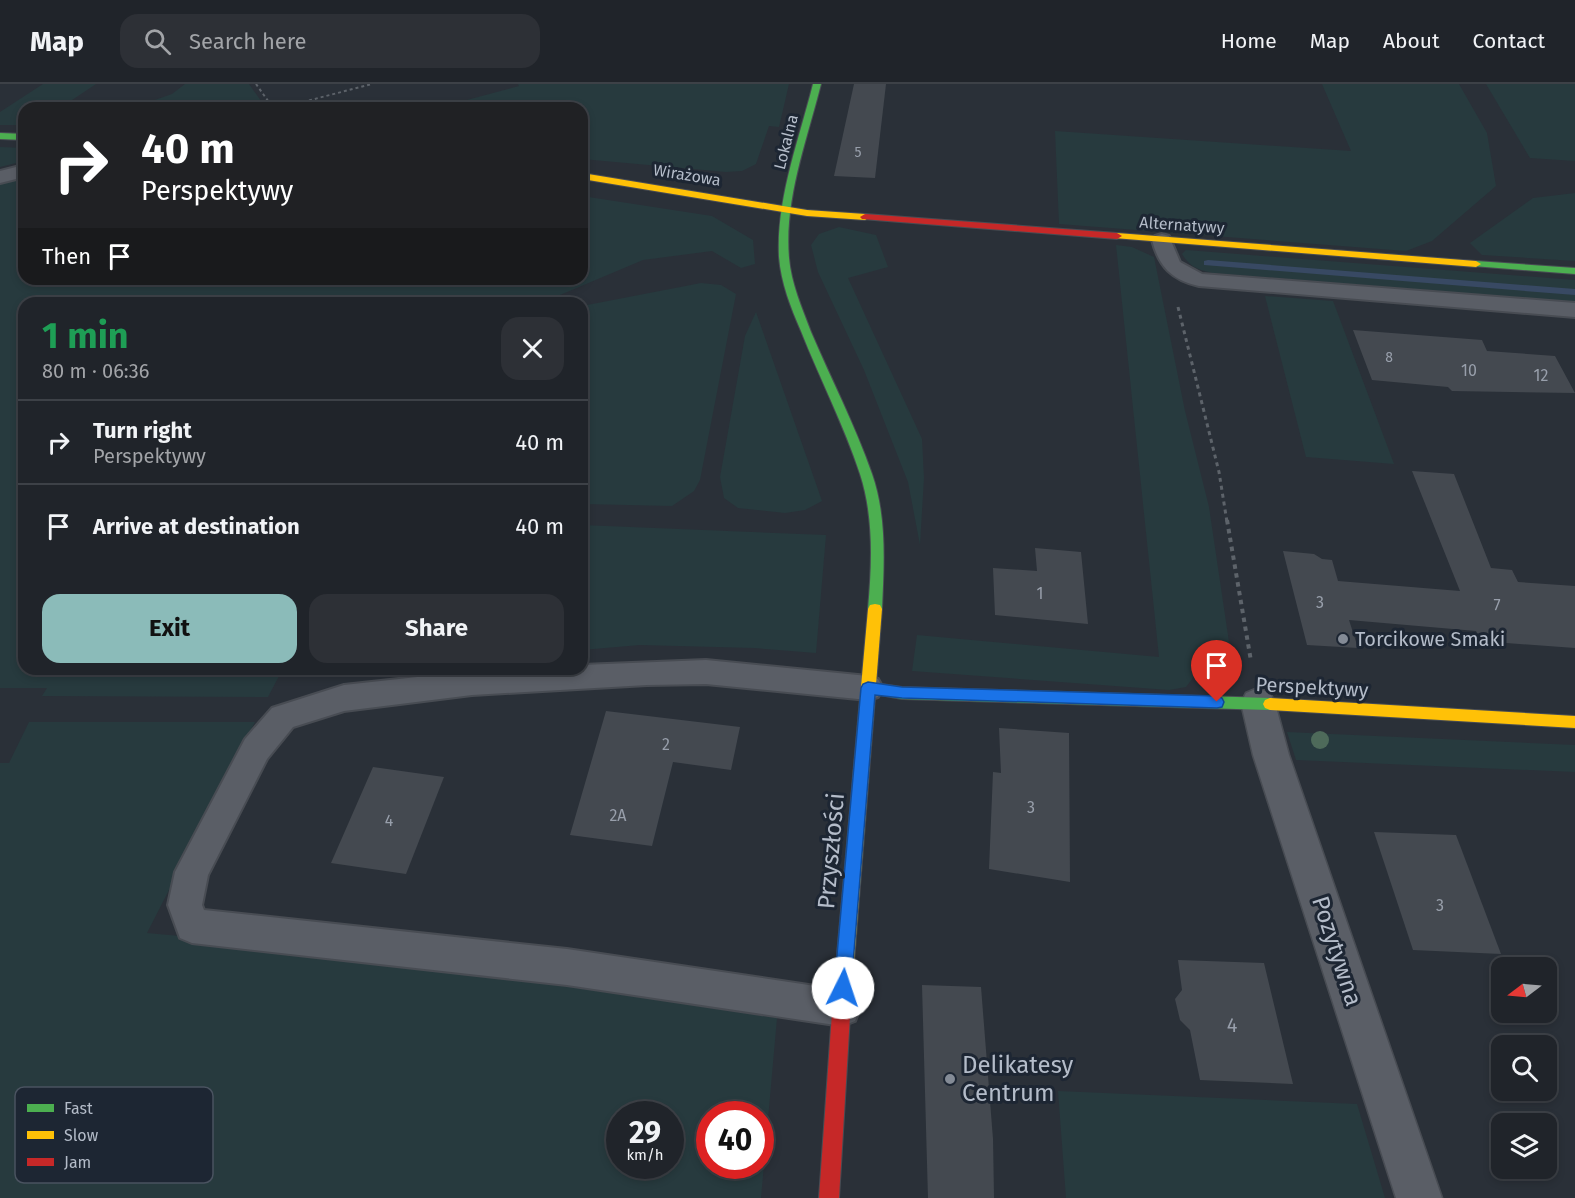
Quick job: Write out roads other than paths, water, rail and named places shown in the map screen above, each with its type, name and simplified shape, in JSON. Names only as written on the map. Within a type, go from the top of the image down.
[{"type":"street","name":"Lokalna","points":[[817,84],[787,208],[784,256],[787,276],[799,315],[867,477],[873,511],[877,582],[868,688]]},
{"type":"street","points":[[0,136],[18,137]]},
{"type":"street","name":"Wirażowa","points":[[588,177],[787,208]]},
{"type":"street","name":"Alternatywy","points":[[787,208],[807,213],[1575,272]]},
{"type":"street","name":"Perspektywy","points":[[868,688],[902,693],[1258,703],[1575,722]]},
{"type":"street","name":"Przyszłości","points":[[829,1198],[868,688]]},
{"type":"street","name":"Pozytywna","points":[[1258,703],[1271,755],[1419,1198]]},
{"type":"lane","points":[[0,177],[18,172]]},
{"type":"lane","points":[[1161,240],[1168,262],[1183,274],[1199,280],[1575,310]]},
{"type":"lane","points":[[842,1008],[567,967],[192,926],[185,905],[192,872],[256,749],[283,717],[344,698],[472,683],[647,673],[705,672],[868,688]]},
{"type":"waterway","points":[[1208,263],[1575,292]]},
{"type":"place","name":"Torcikowe Smaki","points":[[1343,639]]},
{"type":"place","name":"Delikatesy Centrum","points":[[950,1079]]}]
